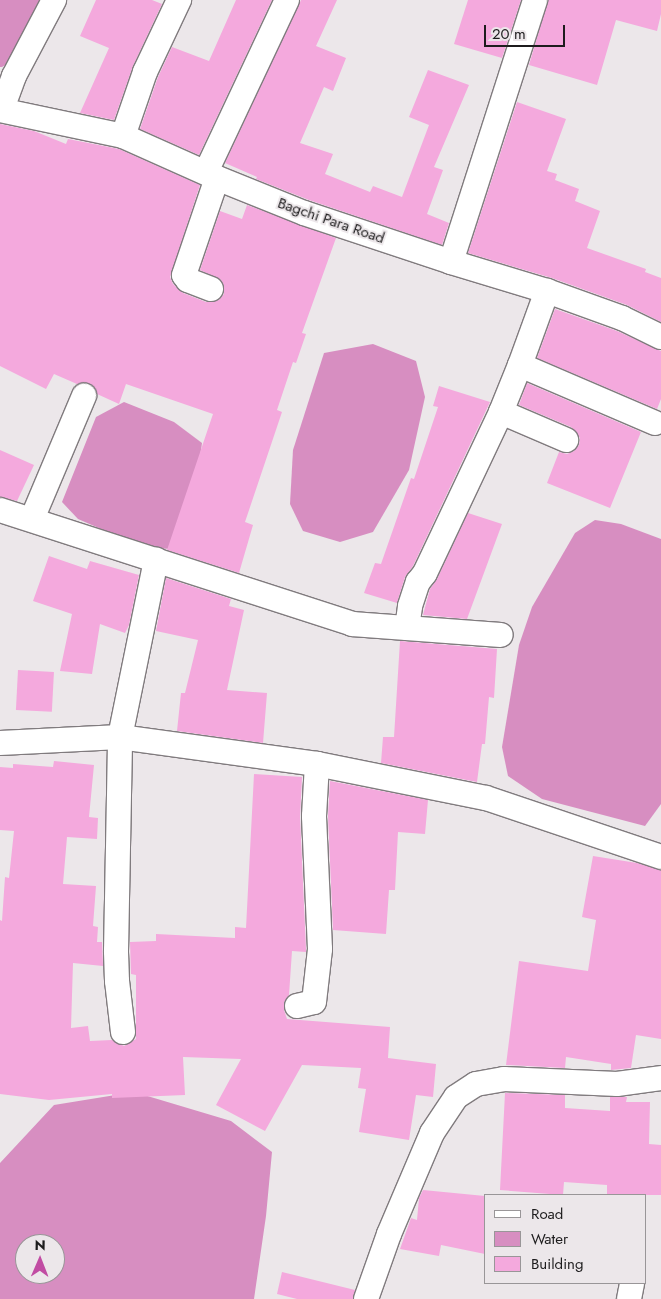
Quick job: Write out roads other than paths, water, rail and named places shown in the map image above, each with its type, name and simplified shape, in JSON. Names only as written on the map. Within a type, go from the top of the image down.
[{"type":"street","points":[[1,110],[14,76],[54,0]]},
{"type":"street","points":[[122,136],[146,72],[179,0]]},
{"type":"street","points":[[211,289],[188,280],[184,275],[212,175],[288,0]]},
{"type":"street","points":[[451,262],[535,0]]},
{"type":"street","name":"Bagchi Para Road","points":[[1,110],[122,136],[304,212],[451,262],[546,291],[622,318],[661,338]]},
{"type":"street","points":[[407,628],[410,606],[418,582],[425,573],[501,412],[546,291]]},
{"type":"street","points":[[520,365],[655,423]]},
{"type":"street","points":[[32,519],[84,396]]},
{"type":"street","points":[[501,412],[566,440]]},
{"type":"street","points":[[0,510],[352,624],[502,635]]},
{"type":"street","points":[[123,1032],[117,981],[116,951],[120,737],[156,560]]},
{"type":"street","points":[[0,743],[120,737],[317,764],[486,798],[661,857]]},
{"type":"street","points":[[297,1006],[314,1002],[320,949],[314,816],[317,764]]},
{"type":"street","points":[[366,1299],[389,1234],[432,1133],[456,1097],[476,1084],[504,1079],[617,1084],[661,1078]]},
{"type":"street","points":[[629,1299],[632,1284]]},
{"type":"water","points":[[0,0],[45,0],[16,59],[2,67],[0,67]]},
{"type":"water","points":[[373,344],[416,361],[425,397],[409,470],[373,532],[340,542],[303,531],[290,504],[293,450],[324,353]]},
{"type":"water","points":[[124,402],[174,422],[202,443],[196,484],[175,549],[145,548],[78,519],[62,502],[96,417]]},
{"type":"water","points":[[595,520],[621,524],[661,539],[661,804],[645,826],[542,799],[508,776],[502,747],[519,645],[532,607],[575,533]]},
{"type":"water","points":[[134,1092],[231,1121],[272,1152],[266,1216],[254,1299],[0,1299],[0,1163],[54,1105]]}]
